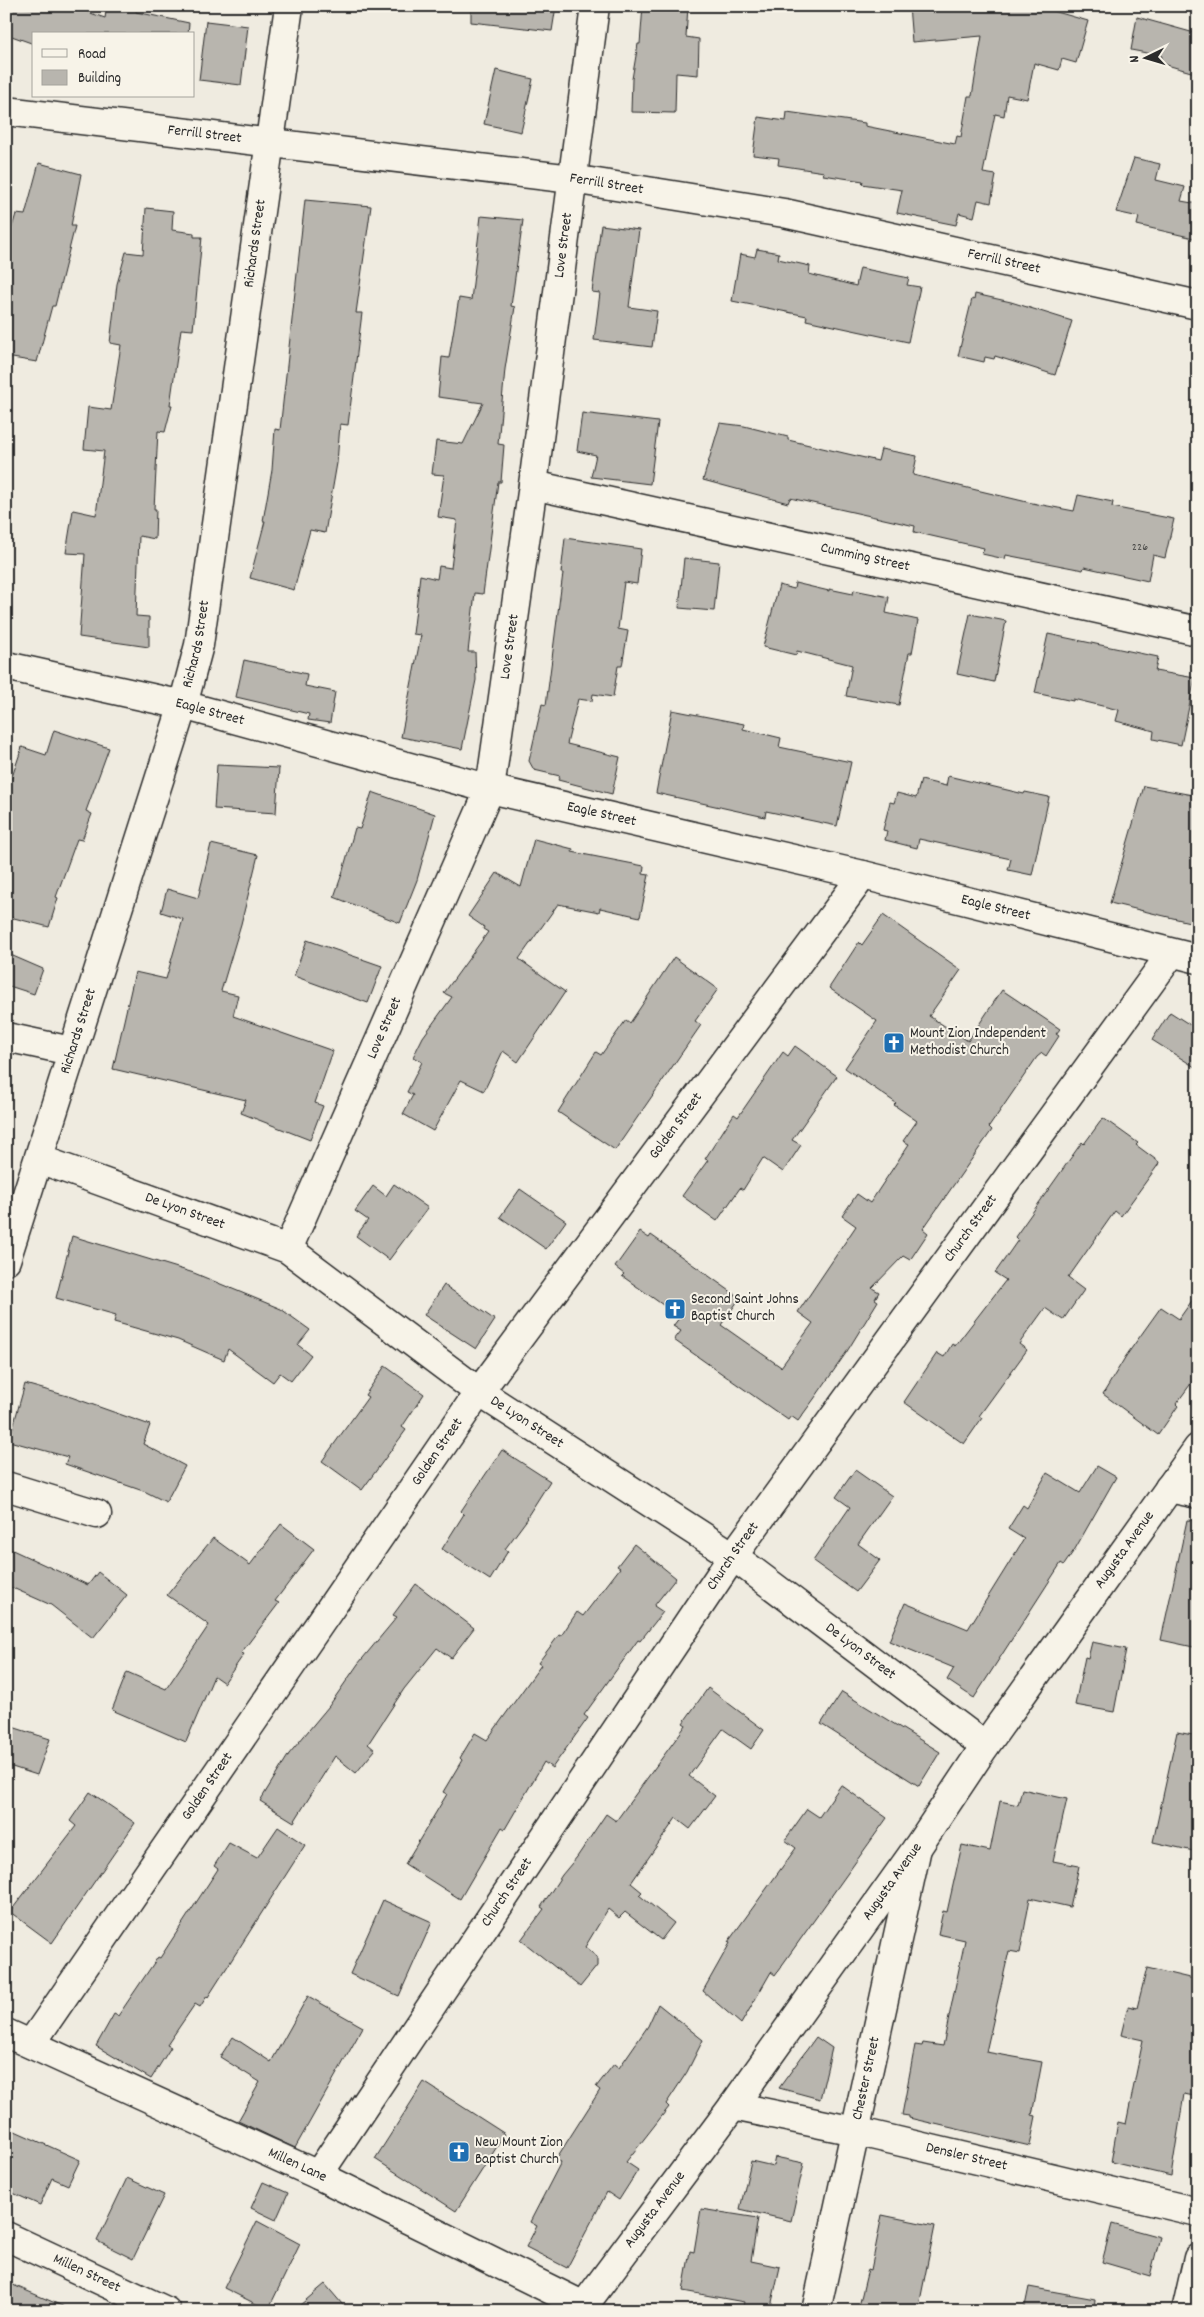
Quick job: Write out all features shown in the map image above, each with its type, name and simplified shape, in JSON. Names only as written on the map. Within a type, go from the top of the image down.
[{"type":"street","name":"Richards Street","points":[[6,1260],[39,1159],[71,1051],[183,706],[199,645],[289,6]]},
{"type":"street","name":"Love Street","points":[[288,1249],[490,789],[533,485],[595,6]]},
{"type":"street","name":"Ferrill Street","points":[[6,112],[572,178],[784,214],[1198,304]]},
{"type":"street","name":"Cumming Street","points":[[533,485],[1198,632]]},
{"type":"street","name":"Eagle Street","points":[[6,666],[183,706],[490,789],[863,875],[1198,959]]},
{"type":"street","name":"Golden Street","points":[[31,2044],[479,1392],[863,875]]},
{"type":"street","name":"Church Street","points":[[318,2175],[733,1556],[1172,954]]},
{"type":"street","points":[[6,1037],[71,1051]]},
{"type":"street","name":"De Lyon Street","points":[[39,1159],[288,1249],[479,1392],[733,1556],[985,1746]]},
{"type":"street","name":"Augusta Avenue","points":[[582,2308],[734,2106],[917,1848],[985,1746],[1198,1448]]},
{"type":"street","points":[[6,1486],[97,1514]]},
{"type":"street","points":[[1169,1488],[1198,1494]]},
{"type":"street","name":"Chester Street","points":[[816,2311],[917,1848]]},
{"type":"street","name":"Millen Lane","points":[[6,2033],[318,2175],[582,2308]]},
{"type":"street","name":"Densler Street","points":[[734,2106],[855,2131],[1198,2212]]},
{"type":"street","name":"Millen Street","points":[[6,2236],[166,2311]]},
{"type":"street","points":[[1186,2311],[1198,2258]]},
{"type":"building","points":[[6,6],[41,9],[42,6],[70,6],[105,18],[107,6],[137,6],[136,12],[189,23],[188,32],[32,32],[32,43],[6,34]]},
{"type":"building","points":[[471,6],[556,6],[552,31],[471,22]]},
{"type":"building","points":[[643,6],[688,6],[686,37],[699,39],[698,75],[676,73],[675,113],[631,112],[632,79],[638,44],[640,44]]},
{"type":"building","points":[[909,6],[1036,6],[1088,21],[1076,63],[1062,59],[1059,70],[1034,63],[1027,99],[1007,95],[1004,116],[995,114],[983,173],[996,175],[991,203],[978,200],[974,217],[959,213],[956,225],[897,213],[902,190],[862,184],[863,181],[823,175],[824,172],[778,165],[779,158],[753,155],[758,117],[786,121],[787,112],[865,123],[865,126],[955,144],[957,136],[961,137],[968,96],[972,96],[982,36],[912,42]]},
{"type":"building","points":[[1137,17],[1198,34],[1198,74],[1160,63],[1162,56],[1131,50]]},
{"type":"building","points":[[206,21],[248,26],[241,85],[199,80]]},
{"type":"building","points":[[496,70],[533,79],[521,132],[484,124]]},
{"type":"building","points":[[1134,158],[1160,164],[1156,180],[1185,187],[1181,201],[1198,204],[1198,239],[1137,225],[1139,217],[1116,212]]},
{"type":"building","points":[[39,163],[81,174],[71,226],[75,226],[55,306],[52,306],[37,362],[6,357],[6,236],[9,237],[16,214],[25,215]]},
{"type":"building","points":[[305,200],[371,206],[356,313],[362,313],[348,425],[340,424],[337,463],[325,533],[310,530],[294,590],[250,578],[265,521],[263,521],[272,470],[275,429],[280,430]]},
{"type":"building","points":[[146,208],[173,211],[172,230],[194,233],[194,237],[202,237],[193,330],[181,329],[170,405],[172,405],[165,432],[158,431],[154,509],[156,509],[155,539],[139,536],[136,616],[149,617],[149,647],[79,637],[85,554],[66,553],[73,510],[96,515],[104,451],[84,449],[88,407],[111,410],[121,345],[110,343],[117,284],[126,252],[143,254]]},
{"type":"building","points":[[481,216],[523,220],[511,306],[515,307],[505,369],[498,444],[504,445],[501,482],[498,482],[483,594],[475,593],[468,652],[475,652],[476,680],[462,749],[401,737],[421,635],[413,634],[420,575],[437,579],[439,566],[451,568],[457,520],[438,517],[444,475],[432,474],[436,441],[463,444],[483,403],[438,397],[442,357],[449,358],[459,298],[471,300]]},
{"type":"building","points":[[601,225],[639,230],[629,307],[657,311],[652,347],[594,340],[600,293],[592,292]]},
{"type":"building","points":[[757,249],[779,253],[778,259],[810,266],[809,274],[856,286],[860,268],[909,278],[907,285],[920,287],[908,342],[806,320],[807,316],[732,301],[740,254],[755,257]]},
{"type":"building","points":[[975,294],[1011,302],[1072,321],[1055,375],[995,356],[994,359],[985,357],[984,362],[958,356],[972,299],[974,300]]},
{"type":"building","points":[[582,413],[658,422],[650,484],[591,477],[596,455],[577,451]]},
{"type":"building","points":[[720,423],[744,426],[788,437],[788,440],[878,461],[881,449],[917,456],[913,475],[1027,502],[1074,511],[1078,495],[1113,502],[1112,507],[1174,519],[1165,558],[1153,555],[1148,581],[1084,567],[1083,570],[1006,555],[1005,559],[982,554],[984,548],[914,532],[915,526],[790,498],[788,503],[703,480]]},
{"type":"building","points":[[565,538],[641,549],[637,584],[624,582],[618,629],[628,631],[622,666],[618,666],[613,697],[593,694],[592,701],[578,699],[567,744],[620,757],[612,794],[558,780],[560,776],[534,770],[529,761],[542,704],[546,705],[563,573],[561,573]]},
{"type":"building","points":[[684,558],[719,562],[714,611],[679,608]]},
{"type":"building","points":[[795,583],[829,591],[829,589],[853,594],[854,590],[889,597],[886,613],[918,620],[912,653],[909,653],[899,705],[846,696],[852,665],[797,651],[796,655],[763,647],[779,585],[794,589]]},
{"type":"building","points":[[970,614],[1006,621],[994,682],[957,674]]},
{"type":"building","points":[[1048,634],[1158,657],[1155,671],[1195,678],[1181,745],[1153,739],[1154,731],[1116,721],[1119,710],[1073,699],[1073,701],[1035,693]]},
{"type":"building","points":[[244,660],[307,674],[305,686],[335,692],[330,723],[308,720],[309,714],[236,697]]},
{"type":"building","points":[[672,710],[744,724],[743,729],[781,738],[779,747],[851,762],[837,826],[766,811],[765,817],[656,793]]},
{"type":"building","points":[[54,730],[109,748],[86,811],[92,814],[82,840],[77,839],[56,897],[58,898],[49,927],[6,916],[6,795],[22,747],[46,755]]},
{"type":"building","points":[[217,765],[279,768],[276,813],[214,809]]},
{"type":"building","points":[[948,776],[1024,794],[1025,792],[1049,797],[1032,875],[1008,870],[1011,859],[919,839],[917,848],[885,840],[887,831],[883,830],[890,802],[894,803],[897,793],[916,798],[921,780],[946,786]]},
{"type":"building","points":[[1144,786],[1198,796],[1198,924],[1110,903]]},
{"type":"building","points":[[372,792],[435,814],[417,880],[400,923],[334,897],[355,828],[360,829]]},
{"type":"building","points":[[534,839],[573,849],[572,852],[644,866],[643,874],[649,875],[640,917],[600,908],[599,912],[558,904],[519,959],[565,992],[518,1062],[503,1051],[484,1091],[461,1080],[433,1131],[403,1114],[413,1095],[407,1092],[422,1062],[413,1057],[423,1037],[452,997],[444,993],[488,932],[468,916],[497,873],[521,887]]},
{"type":"building","points":[[211,844],[258,855],[241,924],[221,991],[238,995],[233,1016],[333,1051],[315,1103],[323,1106],[310,1140],[241,1113],[246,1100],[113,1069],[135,972],[166,979],[183,919],[161,912],[167,889],[198,898]]},
{"type":"building","points":[[883,915],[961,970],[929,1016],[968,1041],[1002,990],[1060,1029],[1056,1034],[1059,1036],[1046,1056],[1042,1053],[1037,1057],[989,1127],[992,1130],[923,1229],[928,1233],[910,1260],[903,1256],[872,1288],[879,1292],[875,1299],[878,1301],[846,1353],[814,1399],[798,1421],[791,1416],[788,1420],[674,1340],[681,1331],[673,1326],[680,1317],[622,1276],[624,1274],[615,1267],[640,1232],[649,1238],[651,1235],[740,1298],[721,1325],[781,1367],[813,1323],[798,1312],[856,1226],[842,1216],[857,1194],[870,1203],[909,1144],[903,1141],[917,1121],[894,1105],[896,1103],[845,1068],[877,1021],[829,988],[859,942],[862,945]]},
{"type":"building","points":[[307,940],[382,966],[368,1003],[294,976]]},
{"type":"building","points":[[6,953],[43,969],[34,994],[6,985]]},
{"type":"building","points":[[674,957],[718,989],[695,1021],[701,1025],[615,1150],[558,1112],[596,1052],[601,1055],[626,1020],[630,1023]]},
{"type":"building","points":[[1170,1012],[1198,1030],[1198,1069],[1152,1040]]},
{"type":"building","points":[[795,1046],[837,1076],[792,1140],[801,1145],[783,1172],[763,1158],[743,1190],[740,1188],[717,1221],[682,1196],[708,1160],[705,1159],[734,1114],[738,1117],[783,1052],[788,1056]]},
{"type":"building","points":[[1103,1118],[1138,1143],[1136,1145],[1159,1162],[1158,1165],[1121,1216],[1115,1211],[1068,1278],[1084,1290],[1063,1320],[1045,1308],[1019,1344],[1027,1350],[979,1416],[982,1418],[964,1444],[904,1402],[937,1353],[944,1357],[952,1344],[955,1346],[1006,1280],[995,1273],[1018,1240],[1015,1237],[1082,1142],[1084,1144]]},
{"type":"building","points":[[394,1184],[428,1208],[389,1260],[356,1236],[368,1220],[355,1211],[373,1186],[386,1196]]},
{"type":"building","points":[[520,1189],[566,1221],[546,1249],[500,1217]]},
{"type":"building","points":[[72,1236],[194,1273],[281,1309],[310,1330],[298,1345],[311,1355],[291,1381],[280,1373],[273,1382],[228,1349],[224,1360],[178,1340],[114,1322],[116,1315],[56,1298]]},
{"type":"building","points":[[444,1285],[495,1320],[476,1349],[424,1315]]},
{"type":"building","points":[[1198,1292],[1198,1374],[1176,1404],[1178,1406],[1158,1435],[1103,1394],[1126,1356],[1161,1307],[1179,1319]]},
{"type":"building","points":[[385,1366],[424,1394],[402,1427],[406,1430],[362,1490],[322,1461],[368,1397],[365,1395]]},
{"type":"building","points":[[25,1384],[71,1397],[150,1425],[143,1444],[185,1466],[166,1502],[146,1492],[65,1464],[68,1457],[9,1441]]},
{"type":"building","points":[[502,1450],[550,1481],[528,1518],[505,1549],[508,1551],[490,1580],[442,1549],[464,1514],[461,1511]]},
{"type":"building","points":[[1097,1466],[1116,1477],[1075,1549],[1064,1565],[1061,1563],[974,1698],[947,1680],[954,1668],[889,1641],[905,1603],[968,1629],[1024,1539],[1008,1529],[1023,1505],[1027,1508],[1047,1473],[1080,1493]]},
{"type":"building","points":[[855,1470],[892,1496],[858,1544],[880,1560],[856,1592],[813,1561],[850,1507],[836,1497]]},
{"type":"building","points":[[1187,1520],[1198,1521],[1198,1648],[1161,1640]]},
{"type":"building","points":[[281,1524],[314,1549],[275,1601],[279,1603],[241,1653],[244,1654],[224,1683],[214,1676],[186,1742],[112,1710],[127,1672],[166,1689],[209,1625],[167,1595],[213,1538],[250,1565]]},
{"type":"building","points":[[634,1544],[676,1578],[654,1606],[663,1612],[640,1641],[638,1640],[584,1715],[588,1718],[552,1768],[544,1762],[505,1829],[502,1827],[460,1899],[405,1864],[447,1794],[443,1792],[475,1733],[487,1740],[541,1665],[538,1663],[559,1635],[561,1636],[577,1612],[583,1616],[620,1568],[617,1566]]},
{"type":"building","points":[[6,1547],[88,1585],[98,1572],[127,1595],[93,1638],[51,1605],[6,1585]]},
{"type":"building","points":[[416,1584],[474,1628],[451,1658],[437,1648],[404,1689],[368,1744],[375,1750],[356,1773],[335,1756],[294,1822],[260,1801],[289,1754],[329,1706],[358,1664],[397,1617],[393,1615]]},
{"type":"building","points":[[1092,1642],[1126,1649],[1114,1712],[1075,1705],[1085,1657],[1088,1658]]},
{"type":"building","points":[[708,1688],[764,1730],[751,1749],[723,1729],[689,1776],[715,1796],[690,1829],[676,1818],[631,1883],[642,1892],[639,1895],[674,1923],[661,1940],[625,1912],[619,1918],[608,1909],[585,1947],[597,1957],[597,1966],[580,1987],[521,1940],[544,1909],[541,1907],[562,1875],[577,1857],[606,1814],[616,1821],[686,1725],[683,1723]]},
{"type":"building","points":[[842,1692],[940,1752],[919,1786],[821,1724]]},
{"type":"building","points":[[6,1725],[50,1739],[37,1775],[6,1765]]},
{"type":"building","points":[[1177,1732],[1198,1736],[1198,1852],[1153,1842]]},
{"type":"building","points":[[841,1785],[887,1818],[775,1975],[771,1972],[741,2024],[703,1991],[730,1943],[728,1942],[796,1848],[785,1840],[807,1809],[819,1817]]},
{"type":"building","points":[[1022,1789],[1067,1799],[1053,1861],[1079,1866],[1070,1907],[1030,1898],[1020,1953],[1009,1951],[986,2052],[1042,2062],[1032,2115],[1036,2116],[1030,2146],[902,2115],[915,2045],[922,2046],[923,2043],[943,2046],[965,1940],[938,1934],[943,1911],[947,1912],[962,1845],[990,1851],[1000,1801],[1018,1805]]},
{"type":"building","points":[[90,1792],[135,1823],[52,1943],[10,1912],[76,1826],[70,1821]]},
{"type":"building","points":[[278,1827],[305,1845],[208,1997],[200,2007],[195,2004],[167,2045],[171,2047],[151,2079],[96,2046],[114,2014],[118,2016],[158,1957],[160,1958],[218,1869],[214,1866],[229,1843],[257,1858]]},
{"type":"building","points":[[383,1900],[432,1922],[399,1996],[350,1974]]},
{"type":"building","points":[[1147,1968],[1198,1980],[1198,2078],[1194,2096],[1184,2094],[1171,2176],[1111,2162],[1118,2122],[1126,2124],[1143,2040],[1121,2035],[1128,2006],[1137,2008]]},
{"type":"building","points":[[308,1996],[363,2027],[295,2148],[238,2121],[260,2082],[220,2057],[233,2037],[271,2062]]},
{"type":"building","points":[[658,2004],[703,2040],[687,2072],[666,2104],[669,2107],[626,2162],[638,2170],[619,2200],[607,2192],[567,2268],[526,2247],[537,2226],[530,2222],[561,2162],[556,2159],[600,2090],[596,2087],[614,2064],[619,2068],[648,2026]]},
{"type":"building","points":[[816,2037],[832,2048],[820,2099],[779,2088]]},
{"type":"building","points":[[424,2082],[505,2134],[456,2211],[375,2159]]},
{"type":"building","points":[[6,2127],[80,2160],[68,2185],[52,2178],[40,2205],[6,2190]]},
{"type":"building","points":[[775,2157],[804,2163],[791,2221],[740,2209],[751,2161],[773,2166]]},
{"type":"building","points":[[127,2178],[164,2195],[133,2259],[97,2241]]},
{"type":"building","points":[[263,2182],[288,2193],[276,2220],[251,2208]]},
{"type":"building","points":[[701,2209],[758,2218],[751,2261],[780,2267],[770,2311],[742,2311],[744,2302],[683,2291],[690,2251],[694,2252]]},
{"type":"building","points":[[882,2215],[935,2226],[918,2311],[858,2311],[868,2269],[871,2270]]},
{"type":"building","points":[[257,2221],[300,2244],[268,2310],[224,2288]]},
{"type":"building","points":[[1112,2224],[1160,2237],[1150,2276],[1102,2262]]},
{"type":"building","points":[[6,2282],[74,2311],[6,2311]]},
{"type":"building","points":[[325,2284],[348,2311],[293,2311]]},
{"type":"building","points":[[1029,2287],[1095,2299],[1094,2311],[1024,2311]]},
{"type":"place","name":"Mount Zion Independent Methodist Church","points":[[894,1043]]},
{"type":"place","name":"Second Saint Johns Baptist Church","points":[[675,1309]]},
{"type":"place","name":"New Mount Zion Baptist Church","points":[[459,2152]]}]
